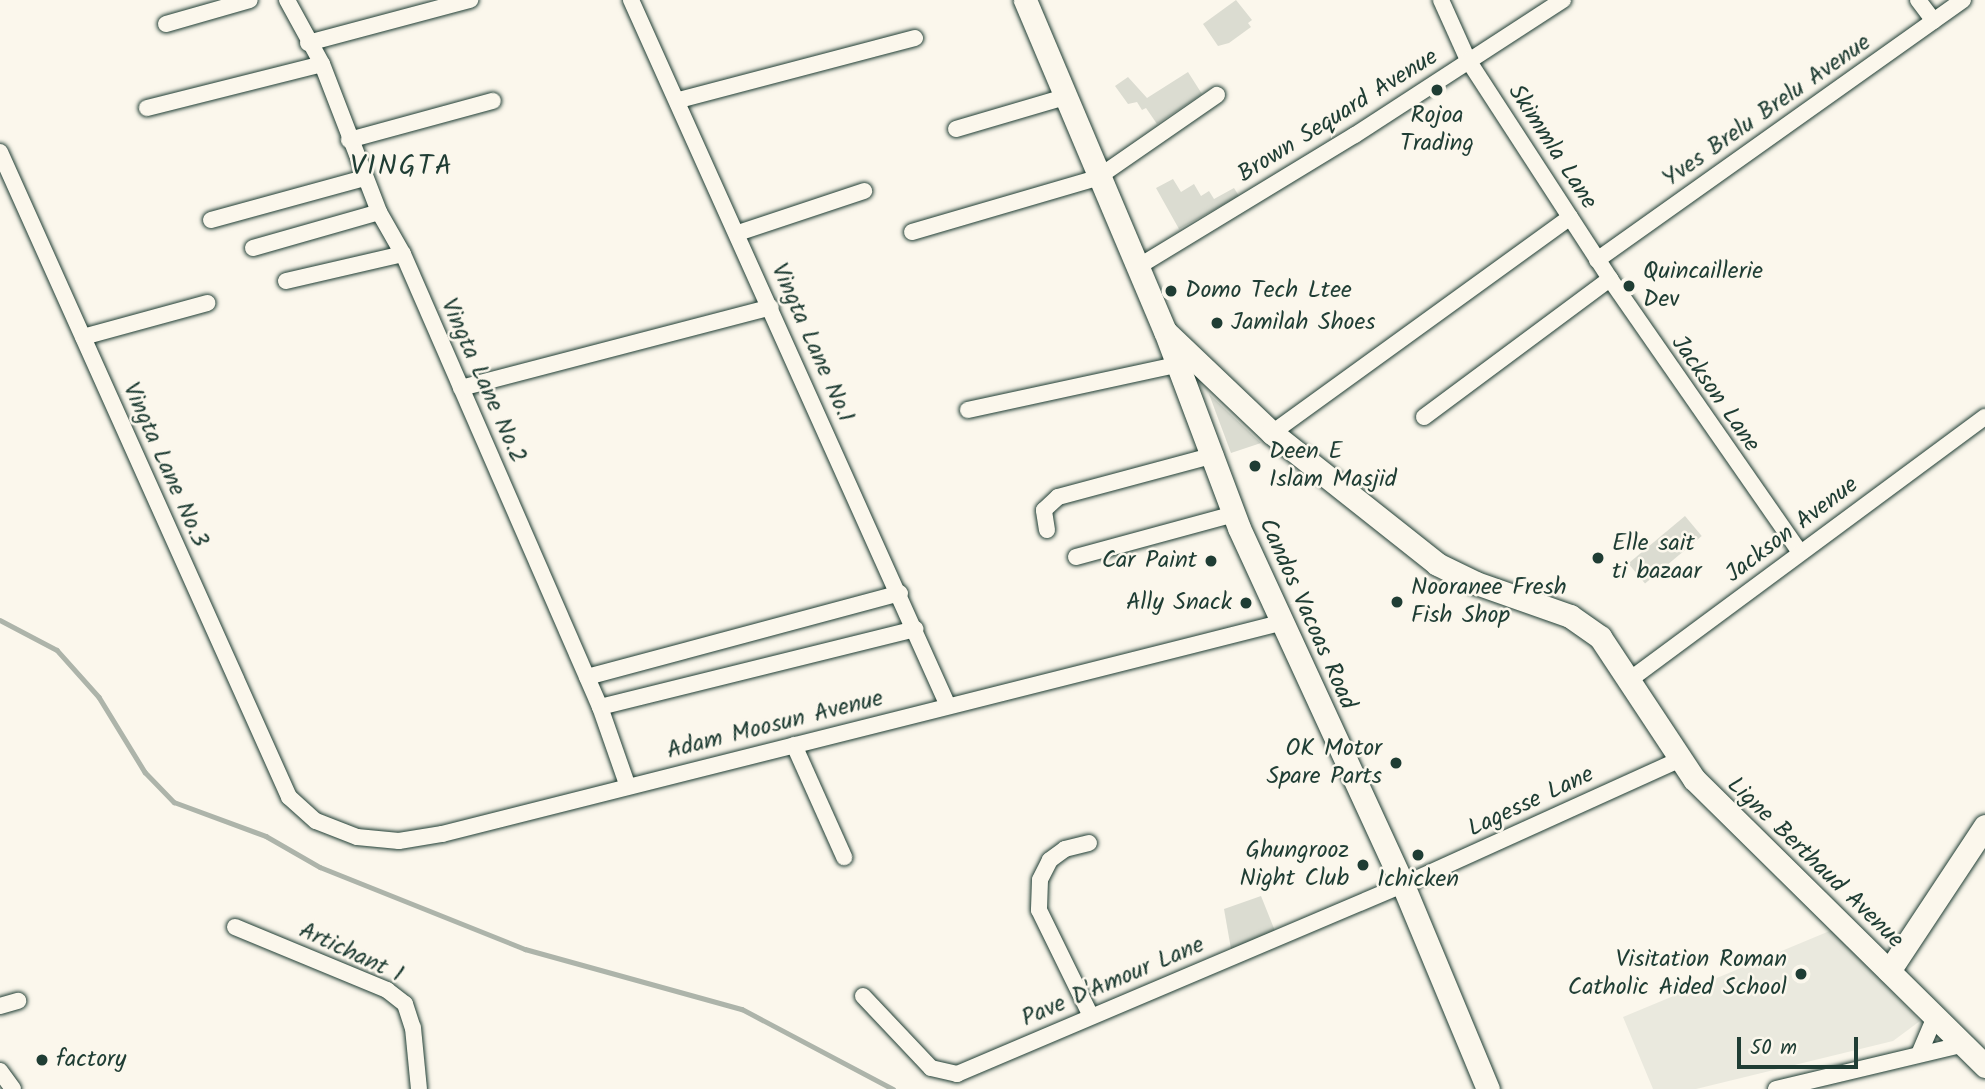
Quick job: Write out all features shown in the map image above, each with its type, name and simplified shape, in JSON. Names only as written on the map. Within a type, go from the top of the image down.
[{"type":"street","points":[[166,23],[250,0]]},
{"type":"street","name":"Vingta Lane No.2","points":[[287,0],[322,64],[349,140],[379,212],[403,254],[600,707],[627,785]]},
{"type":"street","points":[[309,43],[470,0]]},
{"type":"street","name":"Vingta Lane No.1","points":[[631,0],[679,100],[948,706]]},
{"type":"street","name":"Candos Vacoas Road","points":[[1025,0],[1068,96],[1097,178],[1165,331],[1176,365],[1215,454],[1234,514],[1280,623],[1403,886],[1488,1089]]},
{"type":"street","name":"Skimmla Lane","points":[[1441,0],[1468,60],[1597,260]]},
{"type":"street","name":"Brown Sequard Avenue","points":[[1136,268],[1355,135],[1563,0]]},
{"type":"street","points":[[1918,0],[1934,21]]},
{"type":"street","name":"Yves Brelu Brelu Avenue","points":[[1597,260],[1963,0]]},
{"type":"street","points":[[679,100],[915,38]]},
{"type":"street","points":[[147,108],[322,64]]},
{"type":"street","points":[[912,232],[1097,178],[1217,95]]},
{"type":"street","points":[[956,129],[1068,96]]},
{"type":"street","points":[[349,140],[493,101]]},
{"type":"street","name":"Vingta Lane No.3","points":[[0,152],[289,797]]},
{"type":"street","points":[[211,220],[365,178]]},
{"type":"street","points":[[738,233],[864,191]]},
{"type":"street","points":[[253,248],[379,212]]},
{"type":"street","points":[[1272,433],[1570,217]]},
{"type":"street","points":[[286,281],[403,254]]},
{"type":"street","name":"Jackson Lane","points":[[1597,260],[1691,402],[1800,552]]},
{"type":"street","points":[[1423,417],[1610,279]]},
{"type":"street","points":[[83,337],[206,303]]},
{"type":"street","points":[[461,388],[771,307]]},
{"type":"street","name":"Ligne Berthaud Avenue","points":[[1165,331],[1272,433],[1437,564],[1476,583],[1570,616],[1600,637],[1678,760],[1750,839],[1985,1066]]},
{"type":"street","points":[[968,410],[1176,365]]},
{"type":"street","name":"Jackson Avenue","points":[[1628,681],[1985,417]]},
{"type":"street","points":[[1047,530],[1044,510],[1058,497],[1215,454]]},
{"type":"street","points":[[1076,557],[1234,514]]},
{"type":"street","points":[[587,677],[900,593]]},
{"type":"street","name":"Adam Moosun Avenue","points":[[289,797],[316,821],[357,838],[399,841],[1280,623]]},
{"type":"street","points":[[600,707],[915,629]]},
{"type":"street","points":[[794,745],[844,857]]},
{"type":"street","name":"Lagesse Lane","points":[[1403,886],[1678,760]]},
{"type":"street","points":[[1889,971],[1985,826]]},
{"type":"street","points":[[1089,844],[1065,849],[1050,860],[1040,880],[1040,910],[1091,1016]]},
{"type":"street","name":"Pave D'Amour Lane","points":[[863,996],[931,1068],[957,1074],[1403,886]]},
{"type":"street","name":"Artichant 1","points":[[235,927],[387,990],[405,1004],[413,1028],[419,1089]]},
{"type":"street","points":[[0,1006],[18,1001]]},
{"type":"street","points":[[1920,1052],[1935,1017]]},
{"type":"street","points":[[1776,1089],[1920,1052],[1961,1045]]},
{"type":"street","points":[[0,1071],[13,1089]]},
{"type":"shaded area","points":[[1236,0],[1252,20],[1248,23],[1251,27],[1229,43],[1218,46],[1203,24]]},
{"type":"shaded area","points":[[1188,72],[1202,94],[1157,124],[1146,108],[1142,110],[1137,102],[1128,104],[1115,86],[1128,77],[1147,98]]},
{"type":"shaded area","points":[[1173,179],[1181,192],[1194,184],[1201,196],[1209,191],[1214,199],[1234,188],[1239,196],[1179,229],[1156,188]]},
{"type":"shaded area","points":[[1209,394],[1261,443],[1231,453]]},
{"type":"shaded area","points":[[1685,516],[1702,536],[1645,583],[1628,564]]},
{"type":"shaded area","points":[[1261,896],[1275,931],[1231,949],[1224,909]]},
{"type":"shaded area","name":"Visitation Roman Catholic Aided School","points":[[1832,930],[1920,1021],[1893,1041],[1696,1089],[1653,1089],[1623,1017]]},
{"type":"waterway","points":[[0,620],[57,650],[99,697],[145,772],[174,802],[266,836],[320,867],[525,949],[742,1009],[893,1089]]},
{"type":"place","name":"Rojoa Trading","points":[[1437,90]]},
{"type":"place","name":"Quincaillerie Dev","points":[[1629,286]]},
{"type":"place","name":"Domo Tech Ltee","points":[[1171,291]]},
{"type":"place","name":"Jamilah Shoes","points":[[1217,323]]},
{"type":"place","name":"Deen E Islam Masjid","points":[[1255,466]]},
{"type":"place","name":"Elle sait ti bazaar","points":[[1598,558]]},
{"type":"place","name":"Car Paint","points":[[1211,561]]},
{"type":"place","name":"Nooranee Fresh Fish Shop","points":[[1397,602]]},
{"type":"place","name":"Ally Snack","points":[[1246,603]]},
{"type":"place","name":"OK Motor Spare Parts","points":[[1396,763]]},
{"type":"place","name":"Ichicken","points":[[1418,855]]},
{"type":"place","name":"Ghungrooz Night Club","points":[[1363,865]]},
{"type":"place","name":"Visitation Roman Catholic Aided School","points":[[1801,974]]},
{"type":"place","name":"factory","points":[[42,1060]]},
{"type":"district","name":"VINGTA","points":[[402,167]]}]
